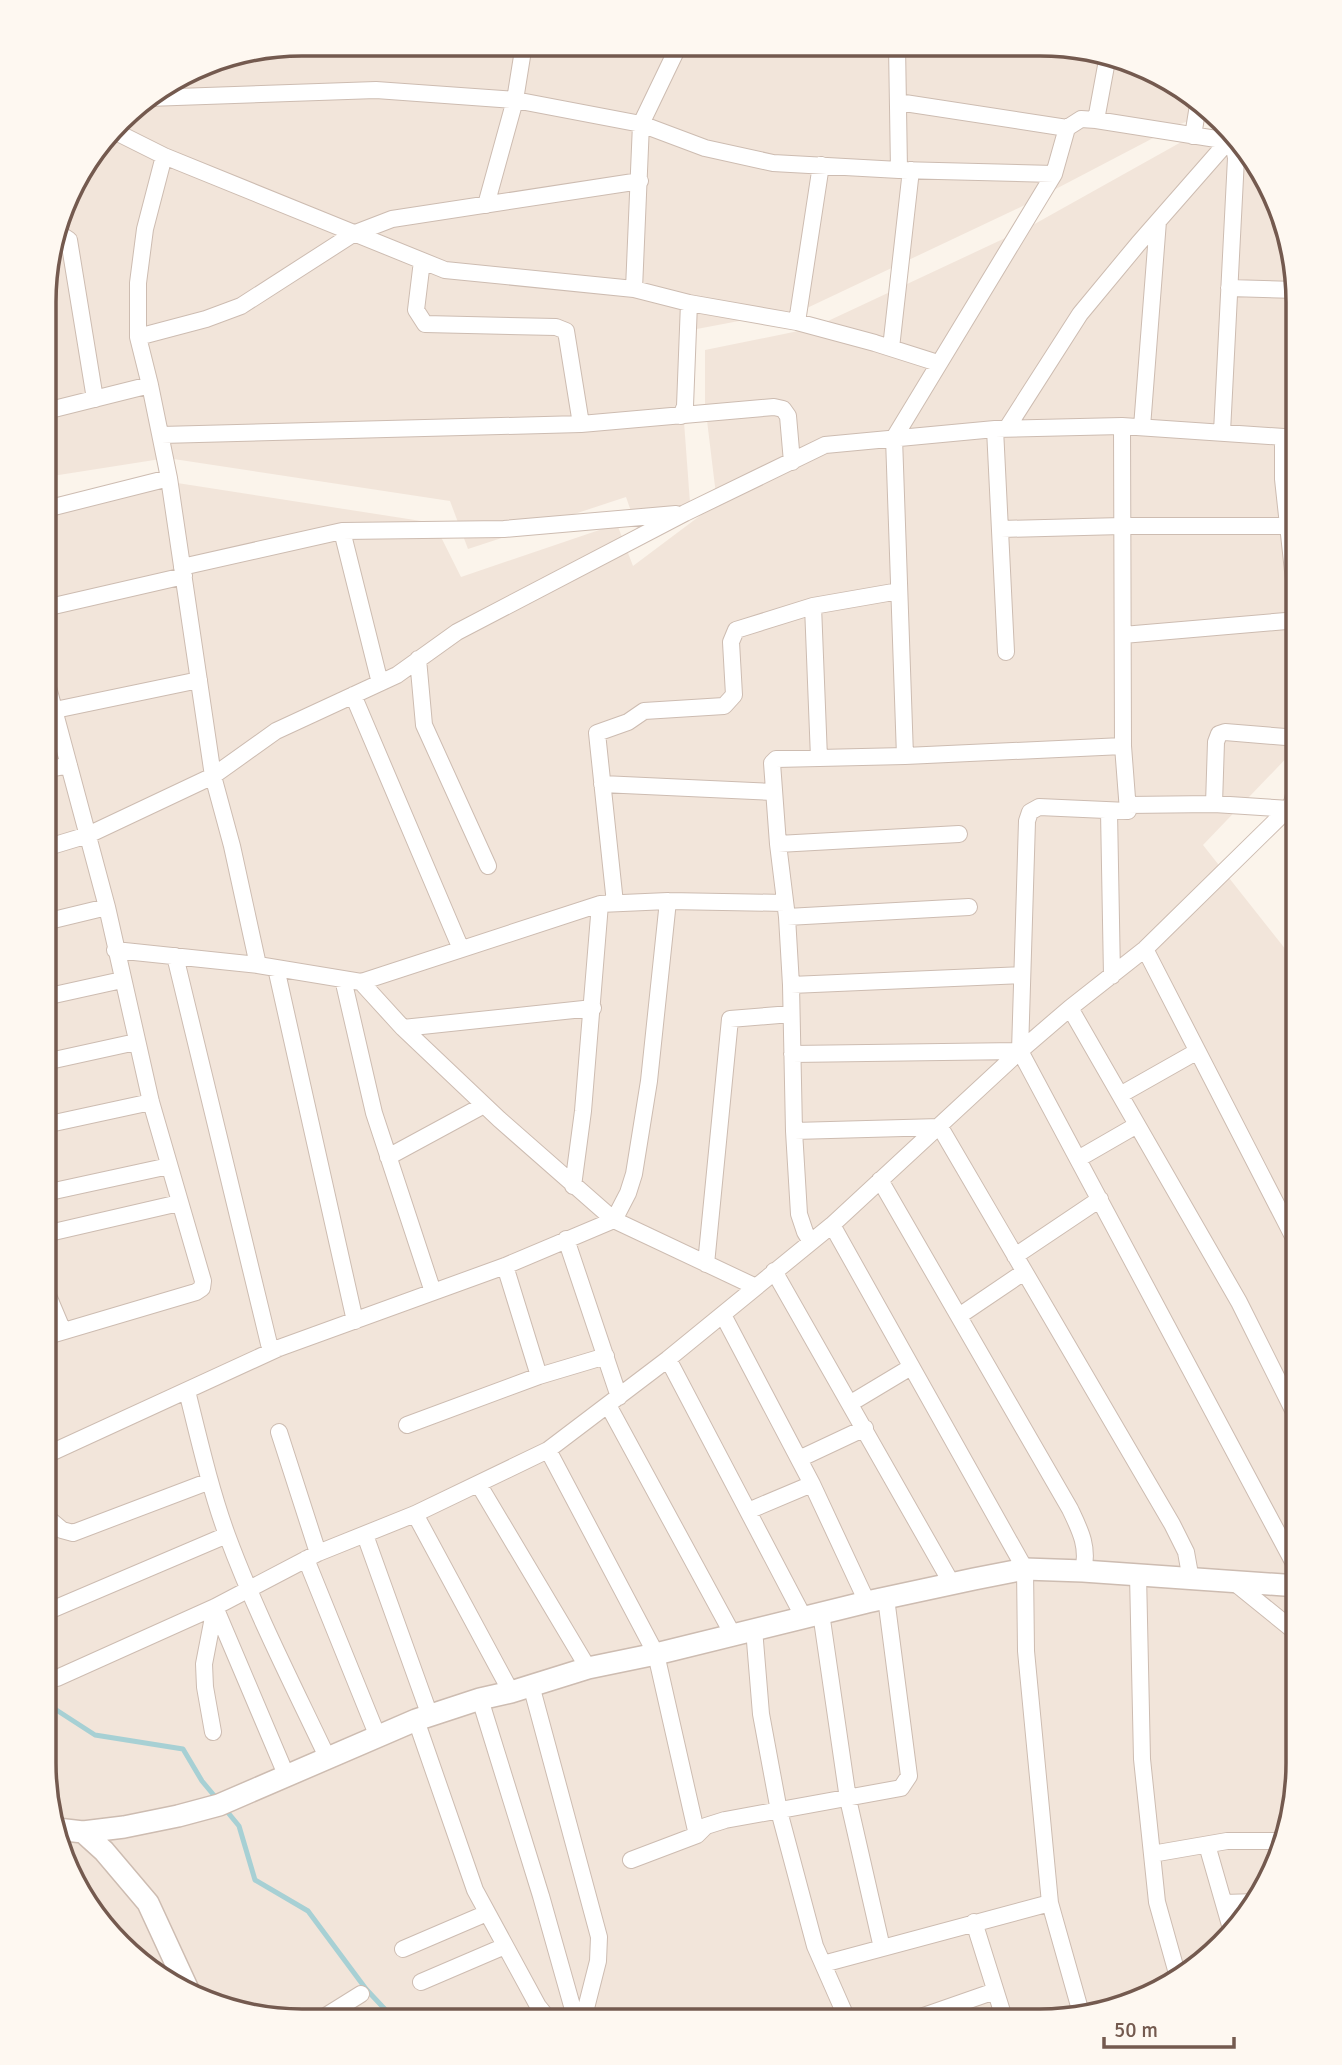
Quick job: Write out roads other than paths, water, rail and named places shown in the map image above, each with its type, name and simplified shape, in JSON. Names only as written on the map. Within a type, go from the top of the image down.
[{"type":"street","points":[[634,289],[641,124],[673,56]]},
{"type":"street","points":[[891,348],[905,170],[898,102],[897,56]]},
{"type":"street","points":[[486,205],[515,100],[522,57]]},
{"type":"street","points":[[1096,120],[1106,65]]},
{"type":"street","points":[[164,97],[376,90],[515,100],[641,124],[705,148],[773,163],[1054,174]]},
{"type":"street","points":[[898,102],[1067,128],[1081,119],[1096,120],[1225,140]]},
{"type":"street","points":[[1193,136],[1197,113]]},
{"type":"street","points":[[905,756],[894,438],[1054,174],[1067,128]]},
{"type":"street","points":[[122,135],[164,156],[445,270],[634,289],[689,303],[797,322],[938,363]]},
{"type":"street","points":[[1006,652],[1001,529],[1001,428],[1080,314],[1227,142]]},
{"type":"street","points":[[1222,432],[1235,152]]},
{"type":"street","points":[[164,156],[145,229],[138,283],[138,337],[169,478],[213,776],[232,846],[258,965]]},
{"type":"street","points":[[797,322],[821,165]]},
{"type":"street","points":[[138,337],[206,319],[241,306],[353,234],[392,219],[640,181]]},
{"type":"street","points":[[1142,427],[1158,221]]},
{"type":"street","points":[[64,237],[69,240],[95,399]]},
{"type":"street","points":[[422,261],[416,310],[425,324],[556,327],[566,331],[581,424]]},
{"type":"street","points":[[1229,288],[1285,290]]},
{"type":"street","points":[[681,416],[685,406],[689,303]]},
{"type":"street","points":[[56,409],[150,385]]},
{"type":"street","points":[[161,435],[581,424],[774,407],[783,409],[788,416],[792,462]]},
{"type":"street","points":[[1122,426],[1123,746],[1128,811],[1039,807],[1030,812],[1027,821],[1020,1051],[1285,1547]]},
{"type":"street","points":[[56,845],[88,835],[213,776],[276,731],[397,675],[457,632],[685,513],[825,445],[1001,428],[1122,426],[1286,437]]},
{"type":"street","points":[[1286,462],[1283,479],[1286,506]]},
{"type":"street","points":[[56,506],[169,478]]},
{"type":"street","points":[[56,605],[342,531],[504,529],[685,513]]},
{"type":"street","points":[[1001,529],[1286,526]]},
{"type":"street","points":[[342,531],[380,683]]},
{"type":"street","points":[[573,1186],[608,903],[597,737],[600,731],[628,722],[645,711],[724,706],[734,695],[731,642],[736,630],[813,606],[899,591]]},
{"type":"street","points":[[813,606],[819,758]]},
{"type":"street","points":[[1123,635],[1286,619]]},
{"type":"street","points":[[418,659],[424,725],[488,866]]},
{"type":"street","points":[[56,710],[199,680]]},
{"type":"street","points":[[353,695],[461,950]]},
{"type":"street","points":[[56,714],[107,907],[151,1102],[203,1281],[202,1287],[196,1292],[56,1333]]},
{"type":"street","points":[[1213,804],[1216,742],[1219,734],[1286,737]]},
{"type":"street","points":[[811,1242],[804,1232],[799,1214],[791,985],[772,763],[776,759],[1123,746]]},
{"type":"street","points":[[56,768],[69,765]]},
{"type":"street","points":[[602,784],[774,792]]},
{"type":"street","points":[[1127,805],[1286,804]]},
{"type":"street","points":[[1109,811],[1112,976]]},
{"type":"street","points":[[57,1678],[249,1591],[312,1556],[415,1514],[548,1450],[668,1359],[831,1225],[1020,1051],[1145,949],[1286,812]]},
{"type":"street","points":[[778,844],[959,834]]},
{"type":"street","points":[[56,1451],[279,1348],[505,1266],[614,1220],[634,1174],[649,1081],[668,901]]},
{"type":"street","points":[[116,950],[258,965],[361,982],[608,903],[668,901],[786,910],[969,907]]},
{"type":"street","points":[[56,919],[107,907]]},
{"type":"street","points":[[1145,949],[1285,1222]]},
{"type":"street","points":[[176,956],[269,1344],[273,1348],[279,1348]]},
{"type":"street","points":[[276,968],[355,1321]]},
{"type":"street","points":[[791,985],[1022,975]]},
{"type":"street","points":[[343,979],[374,1113],[433,1292]]},
{"type":"street","points":[[56,995],[122,980]]},
{"type":"street","points":[[361,982],[403,1028],[484,1105],[614,1220],[756,1287]]},
{"type":"street","points":[[403,1028],[593,1008]]},
{"type":"street","points":[[1070,1008],[1239,1302],[1285,1395]]},
{"type":"street","points":[[706,1264],[730,1019],[792,1014]]},
{"type":"street","points":[[56,1060],[136,1042]]},
{"type":"street","points":[[792,1054],[1020,1051]]},
{"type":"street","points":[[1120,1096],[1196,1052]]},
{"type":"street","points":[[56,1123],[151,1102]]},
{"type":"street","points":[[388,1157],[484,1105]]},
{"type":"street","points":[[1078,1159],[1137,1125]]},
{"type":"street","points":[[794,1130],[940,1127]]},
{"type":"street","points":[[940,1127],[1172,1524],[1186,1552],[1191,1580]]},
{"type":"street","points":[[56,1191],[169,1166]]},
{"type":"street","points":[[880,1180],[1070,1509],[1082,1535],[1087,1556],[1083,1571]]},
{"type":"street","points":[[1015,1256],[1100,1199]]},
{"type":"street","points":[[56,1231],[179,1203]]},
{"type":"street","points":[[831,1225],[1025,1569],[1026,1651],[1049,1903],[1079,2006]]},
{"type":"street","points":[[566,1239],[607,1356],[614,1401],[743,1632],[779,1811],[815,1946],[843,2009]]},
{"type":"street","points":[[505,1266],[539,1376]]},
{"type":"street","points":[[774,1271],[952,1584]]},
{"type":"street","points":[[959,1316],[1024,1272]]},
{"type":"street","points":[[56,1313],[64,1331]]},
{"type":"street","points":[[631,1860],[697,1835],[706,1826],[901,1788],[909,1776],[877,1600],[723,1315]]},
{"type":"street","points":[[407,1425],[539,1376],[607,1356]]},
{"type":"street","points":[[668,1359],[748,1511],[813,1615],[848,1799],[882,1948]]},
{"type":"street","points":[[851,1403],[911,1367]]},
{"type":"street","points":[[187,1391],[227,1535],[249,1591],[328,1759]]},
{"type":"street","points":[[799,1459],[865,1429]]},
{"type":"street","points":[[279,1432],[312,1556],[378,1737]]},
{"type":"street","points":[[548,1450],[656,1654],[697,1835]]},
{"type":"street","points":[[56,1525],[62,1530],[73,1532],[210,1481]]},
{"type":"street","points":[[748,1511],[812,1484]]},
{"type":"street","points":[[479,1485],[588,1668]]},
{"type":"street","points":[[415,1514],[521,1689],[599,1937],[598,1961],[586,2009]]},
{"type":"street","points":[[56,1609],[227,1535]]},
{"type":"street","points":[[365,1535],[475,1890],[540,2009]]},
{"type":"street","points":[[65,1830],[83,1832],[178,1816],[219,1805],[423,1718],[588,1668],[877,1600],[1025,1569],[1138,1574],[1285,1585]]},
{"type":"street","points":[[1138,1574],[1142,1759],[1157,1902],[1176,1969]]},
{"type":"street","points":[[1235,1583],[1285,1624]]},
{"type":"street","points":[[214,1732],[205,1687],[204,1664],[215,1607]]},
{"type":"street","points":[[215,1607],[287,1777]]},
{"type":"street","points":[[480,1699],[573,2009]]},
{"type":"street","points":[[83,1832],[104,1851],[148,1903],[183,1978]]},
{"type":"street","points":[[1152,1854],[1227,1841],[1273,1841]]},
{"type":"street","points":[[1206,1845],[1229,1920]]},
{"type":"street","points":[[1224,1903],[1243,1902]]},
{"type":"street","points":[[823,1964],[1049,1903]]},
{"type":"street","points":[[403,1949],[487,1913]]},
{"type":"street","points":[[974,1922],[1000,2009]]},
{"type":"street","points":[[421,1982],[505,1946]]},
{"type":"street","points":[[943,2009],[995,1991]]},
{"type":"street","points":[[337,2009],[361,1994]]},
{"type":"waterway","points":[[56,1710],[95,1735],[183,1749],[202,1781],[217,1799]]},
{"type":"waterway","points":[[225,1809],[239,1826],[255,1880],[308,1911],[366,1989],[385,2009]]}]
